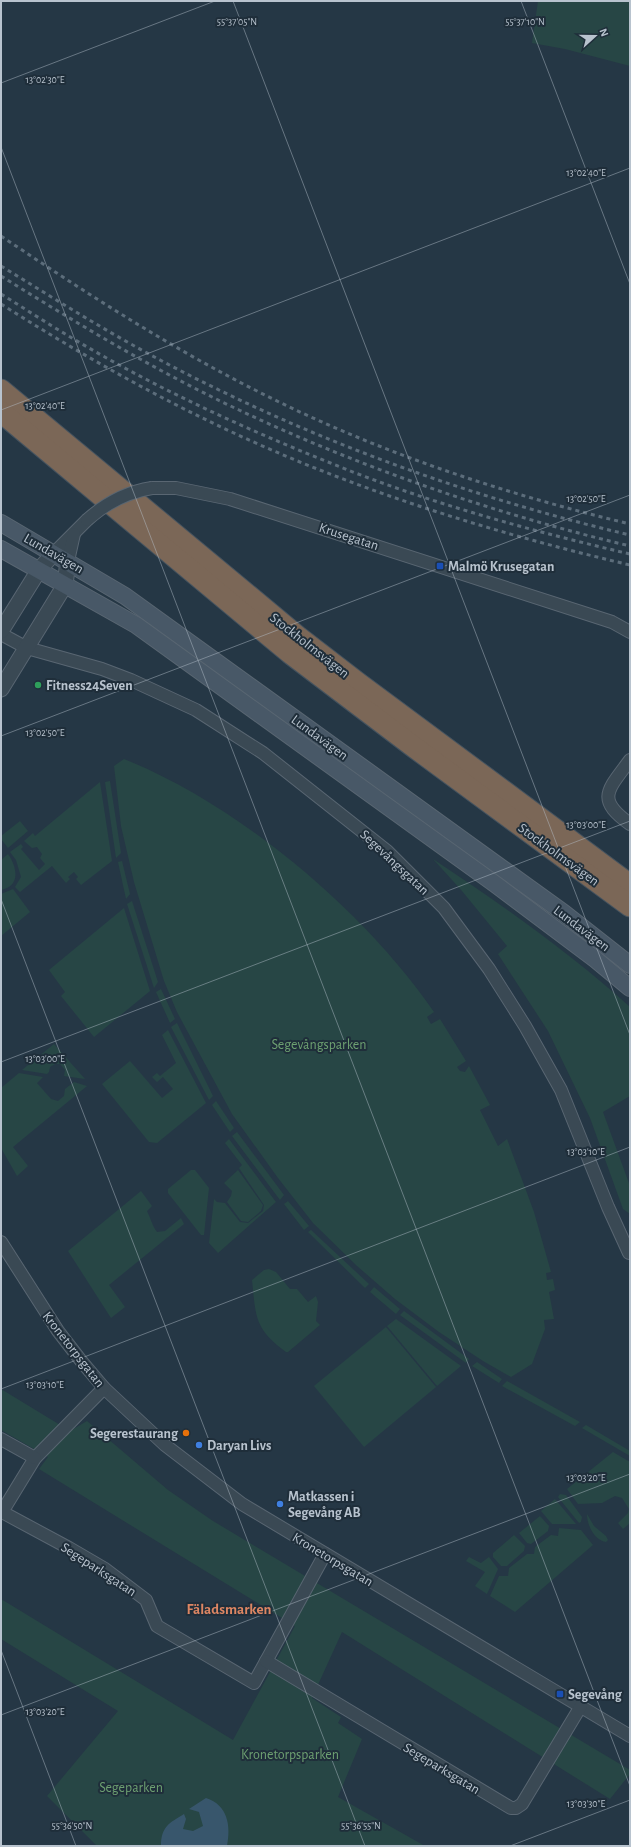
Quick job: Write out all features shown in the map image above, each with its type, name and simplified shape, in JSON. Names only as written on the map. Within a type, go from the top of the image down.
[{"type":"highway","name":"Stockholmsvägen","points":[[1,390],[297,636],[630,885]]},
{"type":"highway","name":"Stockholmsvägen","points":[[1,412],[290,653],[414,747],[630,906]]},
{"type":"main road","name":"Lundavägen","points":[[1,523],[126,596],[564,914],[630,965]]},
{"type":"main road","name":"Lundavägen","points":[[1,548],[136,625],[495,884],[595,959],[630,988]]},
{"type":"street","name":"Krusegatan","points":[[54,553],[87,520],[118,497],[131,492],[152,488],[176,488],[230,499],[605,619],[630,632]]},
{"type":"street","points":[[1,689],[65,585],[68,561],[74,534]]},
{"type":"street","points":[[1,632],[38,570],[54,553]]},
{"type":"street","name":"Segevångsgatan","points":[[1,632],[27,648],[102,669],[147,687],[196,710],[263,752],[392,856],[444,908],[489,968],[525,1026],[561,1090],[608,1207],[629,1253]]},
{"type":"street","points":[[630,760],[610,789],[608,801],[611,809],[630,824]]},
{"type":"street","name":"Kronetorpsgatan","points":[[1,1242],[58,1331],[82,1362],[104,1388],[165,1445],[242,1504],[630,1736]]},
{"type":"street","name":"Segeparksgatan","points":[[104,1388],[35,1458],[2,1512],[69,1548],[104,1570],[146,1600],[157,1626],[254,1683],[325,1554]]},
{"type":"street","points":[[1,1439],[35,1458]]},
{"type":"street","name":"Segeparksgatan","points":[[266,1661],[511,1808],[516,1808],[522,1804],[581,1706]]},
{"type":"green space","points":[[538,1],[630,1],[630,66],[565,49],[532,43]]},
{"type":"green space","name":"Segevångsparken","points":[[124,759],[167,779],[211,804],[254,832],[296,864],[335,899],[372,936],[405,974],[434,1012],[427,1017],[431,1024],[440,1019],[466,1061],[457,1067],[460,1071],[465,1072],[469,1066],[490,1105],[480,1110],[498,1146],[507,1139],[534,1212],[551,1272],[546,1273],[547,1280],[553,1279],[555,1290],[549,1292],[554,1319],[544,1320],[545,1329],[532,1364],[511,1377],[483,1361],[439,1332],[395,1299],[357,1266],[313,1223],[278,1178],[232,1114],[177,1012],[164,981],[134,882],[121,826],[114,766]]},
{"type":"green space","points":[[110,781],[121,853],[116,858],[105,782]]},
{"type":"green space","points":[[100,782],[112,861],[81,885],[76,879],[78,877],[74,872],[68,877],[70,879],[66,883],[52,866],[20,892],[15,887],[21,877],[16,860],[10,852],[21,844],[23,847],[21,849],[39,870],[45,864],[40,858],[42,854],[37,847],[32,848],[24,841],[33,833],[35,836]]},
{"type":"green space","points":[[20,821],[28,831],[8,848],[1,839],[1,836]]},
{"type":"green space","points":[[8,854],[14,865],[15,875],[12,885],[1,890],[1,860]]},
{"type":"green space","points":[[433,859],[534,929],[583,967],[630,1007],[630,1096],[603,1112],[630,1186],[630,1214],[623,1209],[590,1118],[548,1031],[498,954],[507,946],[462,891]]},
{"type":"green space","points":[[122,861],[130,894],[126,899],[118,862]]},
{"type":"green space","points":[[13,889],[30,912],[1,936],[1,894]]},
{"type":"green space","points":[[132,901],[158,982],[154,988],[127,904]]},
{"type":"green space","points":[[124,908],[150,991],[94,1037],[61,996],[65,992],[49,970]]},
{"type":"green space","points":[[161,989],[175,1019],[170,1023],[156,992]]},
{"type":"green space","points":[[177,1023],[213,1096],[209,1100],[171,1027]]},
{"type":"green space","points":[[168,1030],[206,1103],[157,1143],[149,1142],[102,1084],[130,1061],[162,1098],[173,1089],[163,1077],[157,1082],[152,1077],[157,1073],[160,1076],[176,1063],[162,1035]]},
{"type":"green space","points":[[54,1044],[85,1079],[64,1076],[65,1070],[60,1064],[55,1064],[50,1067],[47,1074],[22,1070]]},
{"type":"green space","points":[[19,1073],[43,1077],[37,1083],[51,1099],[58,1101],[64,1096],[65,1089],[74,1082],[87,1086],[13,1147],[28,1166],[17,1176],[1,1148],[1,1088]]},
{"type":"green space","points":[[216,1101],[234,1128],[230,1132],[212,1105]]},
{"type":"green space","points":[[237,1132],[284,1195],[280,1200],[232,1136]]},
{"type":"green space","points":[[229,1139],[276,1202],[218,1253],[209,1243],[214,1199],[217,1202],[225,1203],[240,1222],[248,1223],[263,1211],[264,1205],[239,1168],[242,1165],[225,1143]]},
{"type":"green space","points":[[191,1170],[195,1170],[209,1188],[204,1235],[201,1235],[168,1193],[168,1189]]},
{"type":"green space","points":[[238,1170],[263,1205],[261,1211],[248,1222],[241,1221],[227,1202],[232,1191],[224,1183]]},
{"type":"green space","points":[[141,1191],[152,1206],[147,1211],[157,1232],[165,1231],[181,1218],[184,1224],[109,1285],[125,1307],[111,1318],[68,1251]]},
{"type":"green space","points":[[288,1201],[309,1226],[304,1230],[284,1204]]},
{"type":"green space","points":[[311,1230],[369,1284],[365,1288],[308,1232]]},
{"type":"green space","points":[[269,1269],[276,1272],[290,1289],[297,1289],[308,1302],[316,1296],[318,1302],[316,1321],[320,1325],[288,1352],[276,1344],[268,1336],[258,1321],[256,1313],[252,1280],[264,1270]]},
{"type":"green space","points":[[374,1287],[400,1309],[396,1314],[370,1292]]},
{"type":"green space","points":[[404,1311],[469,1359],[466,1363],[400,1315]]},
{"type":"green space","points":[[396,1319],[461,1366],[437,1386],[387,1326]]},
{"type":"green space","points":[[386,1327],[436,1387],[364,1447],[314,1386]]},
{"type":"green space","points":[[477,1362],[502,1379],[499,1383],[472,1366]]},
{"type":"green space","points":[[507,1381],[580,1422],[575,1426],[502,1386]]},
{"type":"green space","name":"Kronetorpsparken","points":[[1,1389],[70,1431],[87,1421],[168,1490],[213,1521],[630,1770],[630,1774],[610,1799],[342,1632],[312,1698],[341,1717],[338,1723],[362,1739],[338,1797],[425,1846],[97,1846],[47,1796],[118,1711],[1,1639],[1,1599],[233,1740],[295,1626],[39,1469],[48,1457],[1,1430]]},
{"type":"green space","points":[[586,1425],[630,1451],[630,1456],[582,1428]]},
{"type":"green space","points":[[613,1452],[630,1462],[630,1523],[623,1529],[618,1523],[628,1513],[629,1509],[622,1498],[615,1496],[602,1503],[578,1504],[567,1489]]},
{"type":"green space","points":[[560,1494],[566,1495],[582,1517],[581,1522],[579,1523],[558,1497]]},
{"type":"green space","points":[[555,1499],[576,1524],[552,1524],[541,1511]]},
{"type":"green space","points":[[587,1514],[594,1526],[606,1536],[608,1540],[606,1542],[598,1538],[592,1531],[588,1523]]},
{"type":"green space","points":[[540,1516],[549,1526],[548,1531],[531,1544],[527,1543],[519,1533]]},
{"type":"green space","points":[[559,1528],[581,1530],[593,1545],[515,1612],[490,1596],[499,1576],[508,1576],[509,1568],[527,1554],[534,1554],[535,1547],[551,1535],[558,1536]]},
{"type":"green space","points":[[514,1535],[525,1546],[524,1551],[507,1566],[501,1566],[493,1557],[493,1553]]},
{"type":"green space","points":[[469,1557],[481,1563],[489,1557],[498,1569],[487,1594],[475,1586],[485,1572],[466,1561]]},
{"type":"water","points":[[206,1798],[219,1806],[226,1817],[228,1824],[227,1846],[161,1846],[162,1834],[164,1830],[170,1823],[184,1814],[186,1819],[183,1829],[193,1831],[203,1826],[199,1812],[189,1809]]},
{"type":"railway","points":[[1,236],[94,297],[189,355],[300,412],[392,451],[486,484],[534,499],[630,524]]},
{"type":"railway","points":[[1,266],[149,354],[206,384],[324,437],[384,461],[506,502],[630,535]]},
{"type":"railway","points":[[1,276],[88,329],[208,395],[334,452],[382,471],[530,520],[630,546]]},
{"type":"railway","points":[[1,294],[78,342],[147,380],[236,423],[297,449],[402,490],[477,514],[630,554]]},
{"type":"railway","points":[[1,304],[95,361],[191,413],[303,463],[395,498],[488,528],[630,565]]},
{"type":"place","name":"Malmö Krusegatan","points":[[440,566]]},
{"type":"place","name":"Fitness24Seven","points":[[38,685]]},
{"type":"place","name":"Segerestaurang","points":[[186,1433]]},
{"type":"place","name":"Daryan Livs","points":[[199,1445]]},
{"type":"place","name":"Matkassen i Segevång AB","points":[[280,1504]]},
{"type":"place","name":"Segevång","points":[[560,1694]]},
{"type":"district","name":"Fäladsmarken","points":[[229,1609]]},
{"type":"park label","name":"Segeparken","points":[[131,1787]]}]
